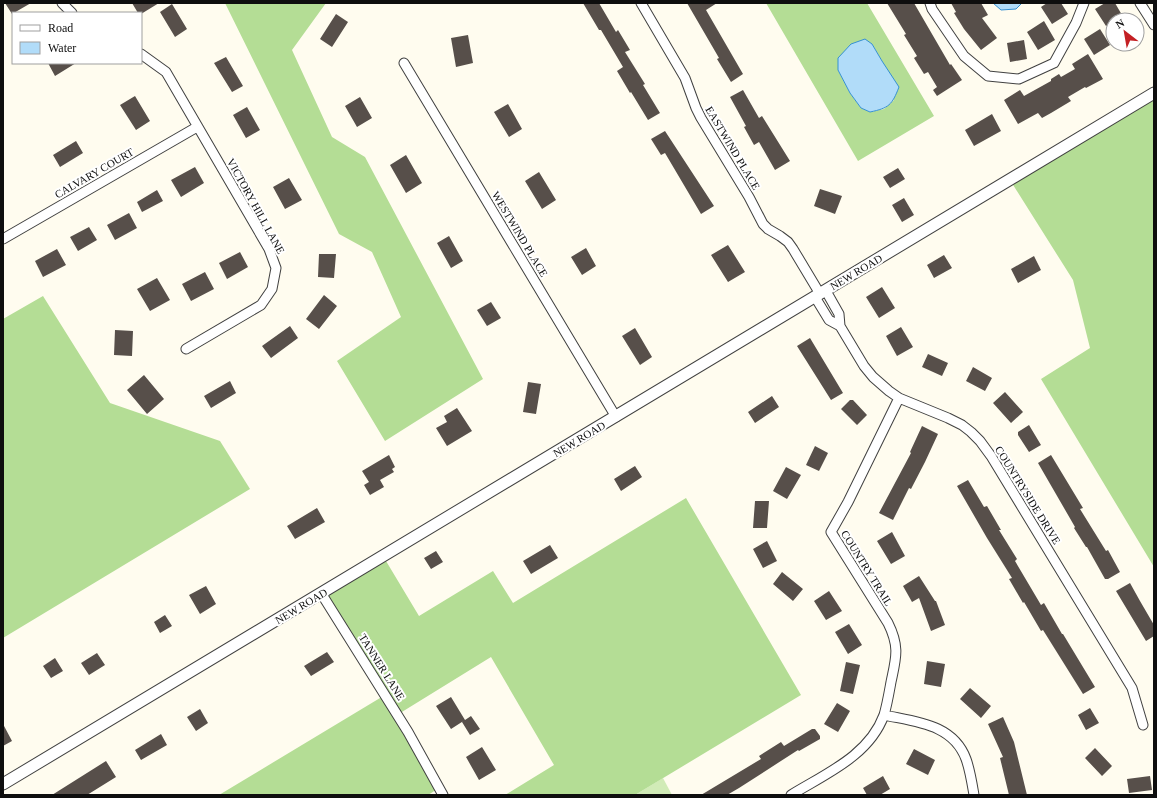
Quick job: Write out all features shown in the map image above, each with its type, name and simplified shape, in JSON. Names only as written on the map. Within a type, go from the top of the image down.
[{"type":"street","points":[[62,3],[71,12]]},
{"type":"street","name":"EASTWIND PLACE","points":[[641,3],[685,78],[701,118],[749,197],[763,224],[788,242],[820,294]]},
{"type":"street","points":[[930,3],[932,9],[964,56],[988,76],[1019,79],[1054,63],[1076,23],[1084,3]]},
{"type":"street","points":[[1140,3],[1154,25]]},
{"type":"street","name":"VICTORY HILL LANE","points":[[142,55],[166,72],[269,249],[276,268],[272,289],[261,305],[186,349]]},
{"type":"street","name":"WESTWIND PLACE","points":[[404,64],[616,417]]},
{"type":"street","name":"NEW ROAD","points":[[3,784],[1154,93]]},
{"type":"street","name":"CALVARY COURT","points":[[3,240],[197,127]]},
{"type":"street","name":"COUNTRYSIDE DRIVE","points":[[820,294],[839,314],[840,326],[864,366],[873,377],[899,398],[962,425],[980,441],[991,456],[1132,688],[1143,725]]},
{"type":"street","name":"COUNTRY TRAIL","points":[[791,795],[843,764],[863,748],[874,734],[884,715],[896,657],[894,635],[831,532],[848,502],[899,398]]},
{"type":"street","name":"TANNER LANE","points":[[322,593],[443,795]]},
{"type":"street","points":[[884,715],[934,726],[953,739],[961,748],[966,759],[974,795]]},
{"type":"green space","points":[[225,3],[326,3],[292,50],[332,137],[365,157],[483,379],[385,441],[337,361],[401,317],[372,252],[339,234]]},
{"type":"green space","points":[[766,3],[867,3],[934,116],[858,161]],"holes":[[[872,44],[882,61],[894,100],[884,109],[870,112],[861,108],[850,93],[838,70]]]},
{"type":"green space","points":[[1154,93],[1154,567],[1041,379],[1090,348],[1073,280],[1010,180]]},
{"type":"green space","points":[[43,296],[110,403],[220,441],[250,489],[3,638],[3,319]]},
{"type":"green space","points":[[686,498],[801,695],[635,795],[505,795],[554,765],[491,657],[397,715],[439,788],[428,795],[219,795],[385,695],[321,593],[383,556],[419,616],[493,571],[513,603]]},
{"type":"green space","points":[[663,778],[672,795],[635,795]]},
{"type":"water","points":[[993,3],[1022,3],[1016,9],[1001,10]]},
{"type":"water","points":[[865,39],[872,44],[899,87],[889,105],[882,109],[870,112],[861,108],[850,93],[838,70],[838,58],[851,44]]},
{"type":"building","points":[[5,3],[31,3],[15,12],[12,12],[12,14]]},
{"type":"building","points":[[132,3],[159,3],[142,13],[142,12],[137,12]]},
{"type":"building","points":[[583,3],[599,3],[616,32],[618,30],[630,50],[625,52],[645,84],[643,85],[660,113],[648,120],[617,71],[623,67]]},
{"type":"building","points":[[687,3],[717,3],[706,10],[743,74],[731,82],[717,59],[719,58]]},
{"type":"building","points":[[887,3],[914,3],[950,65],[951,64],[962,80],[937,96],[933,90],[937,87],[928,72],[924,74],[914,58],[917,56],[904,35],[906,34]]},
{"type":"building","points":[[951,3],[981,3],[988,15],[982,18],[997,38],[981,50],[964,29],[954,13],[956,12]]},
{"type":"building","points":[[1047,3],[1061,3],[1068,14],[1052,24],[1041,7]]},
{"type":"building","points":[[1105,3],[1115,3],[1120,12],[1105,12],[1105,24],[1095,9]]},
{"type":"building","points":[[172,4],[187,29],[175,37],[160,12]]},
{"type":"building","points":[[336,14],[348,22],[332,47],[320,39]]},
{"type":"building","points":[[1044,21],[1055,40],[1038,50],[1027,32]]},
{"type":"building","points":[[1100,29],[1105,37],[1105,48],[1094,55],[1084,39]]},
{"type":"building","points":[[468,35],[473,63],[456,67],[451,38]]},
{"type":"building","points":[[1024,40],[1027,59],[1010,62],[1007,43]]},
{"type":"building","points":[[1088,54],[1103,79],[1068,97],[1071,101],[1042,118],[1038,113],[1018,124],[1004,100],[1020,90],[1024,96],[1051,81],[1051,79],[1059,74],[1061,77],[1075,69],[1072,64]]},
{"type":"building","points":[[226,57],[243,86],[232,92],[214,63]]},
{"type":"building","points":[[49,64],[74,64],[55,76]]},
{"type":"building","points":[[743,90],[759,118],[762,116],[790,161],[775,170],[759,142],[754,145],[744,127],[746,126],[730,97]]},
{"type":"building","points":[[135,96],[150,121],[136,130],[120,105]]},
{"type":"building","points":[[360,97],[372,118],[357,127],[345,106]]},
{"type":"building","points":[[508,104],[522,129],[509,137],[494,112]]},
{"type":"building","points":[[247,107],[260,130],[246,138],[233,115]]},
{"type":"building","points":[[992,114],[1001,131],[974,146],[965,130]]},
{"type":"building","points":[[665,131],[714,206],[701,214],[665,153],[661,155],[651,139]]},
{"type":"building","points":[[76,141],[83,153],[60,167],[53,155]]},
{"type":"building","points":[[406,155],[422,183],[406,193],[390,165]]},
{"type":"building","points":[[195,167],[204,183],[181,197],[171,180]]},
{"type":"building","points":[[898,168],[905,179],[890,188],[883,177]]},
{"type":"building","points":[[539,172],[556,200],[542,209],[525,181]]},
{"type":"building","points":[[289,178],[302,200],[285,209],[273,187]]},
{"type":"building","points":[[820,189],[842,196],[835,214],[814,206]]},
{"type":"building","points":[[157,190],[163,201],[142,212],[137,202]]},
{"type":"building","points":[[904,198],[914,215],[902,222],[892,205]]},
{"type":"building","points":[[129,213],[137,228],[115,240],[107,225]]},
{"type":"building","points":[[89,227],[97,240],[78,251],[70,237]]},
{"type":"building","points":[[449,236],[463,261],[451,268],[437,243]]},
{"type":"building","points":[[728,245],[745,272],[728,282],[711,255]]},
{"type":"building","points":[[586,248],[596,266],[582,275],[571,257]]},
{"type":"building","points":[[57,249],[66,265],[43,277],[35,261]]},
{"type":"building","points":[[240,252],[248,267],[227,279],[219,263]]},
{"type":"building","points":[[319,254],[336,254],[334,278],[318,277]]},
{"type":"building","points":[[944,255],[952,268],[934,278],[927,265]]},
{"type":"building","points":[[1034,256],[1041,270],[1018,283],[1011,269]]},
{"type":"building","points":[[205,272],[214,289],[191,301],[182,284]]},
{"type":"building","points":[[157,278],[170,300],[150,311],[137,289]]},
{"type":"building","points":[[882,287],[895,308],[879,318],[866,297]]},
{"type":"building","points":[[324,295],[337,306],[319,329],[306,319]]},
{"type":"building","points":[[491,302],[501,318],[487,326],[477,310]]},
{"type":"building","points":[[290,326],[298,338],[271,358],[262,346]]},
{"type":"building","points":[[901,327],[913,347],[897,356],[886,336]]},
{"type":"building","points":[[635,328],[652,357],[640,365],[622,336]]},
{"type":"building","points":[[115,330],[133,331],[132,356],[114,355]]},
{"type":"building","points":[[810,338],[843,393],[831,400],[797,346]]},
{"type":"building","points":[[928,354],[948,363],[942,376],[922,367]]},
{"type":"building","points":[[973,367],[992,378],[985,391],[966,381]]},
{"type":"building","points":[[144,375],[164,399],[147,414],[127,390]]},
{"type":"building","points":[[230,381],[236,393],[211,408],[204,396]]},
{"type":"building","points":[[528,382],[541,384],[536,414],[523,412]]},
{"type":"building","points":[[1005,392],[1023,412],[1011,423],[993,403]]},
{"type":"building","points":[[772,396],[779,407],[755,423],[748,412]]},
{"type":"building","points":[[850,400],[853,400],[867,415],[857,425],[841,409]]},
{"type":"building","points":[[457,408],[472,431],[447,446],[436,428],[447,422],[444,416]]},
{"type":"building","points":[[1029,425],[1041,445],[1029,452],[1018,435],[1018,432]]},
{"type":"building","points":[[922,426],[938,434],[911,489],[909,488],[893,520],[879,513],[911,453],[910,452]]},
{"type":"building","points":[[815,446],[828,453],[819,471],[806,465]]},
{"type":"building","points":[[389,455],[395,467],[392,469],[394,472],[380,480],[384,487],[370,495],[364,485],[369,482],[362,471]]},
{"type":"building","points":[[1051,455],[1083,508],[1080,509],[1106,551],[1108,550],[1120,572],[1108,579],[1105,579],[1087,547],[1074,528],[1075,527],[1038,463]]},
{"type":"building","points":[[635,466],[642,477],[621,491],[614,479]]},
{"type":"building","points":[[786,467],[801,475],[787,499],[773,491]]},
{"type":"building","points":[[968,480],[984,507],[987,506],[1001,530],[999,530],[1017,559],[1015,561],[1041,605],[1044,603],[1095,687],[1083,694],[1043,630],[1041,631],[1024,602],[1023,603],[1009,579],[1012,578],[957,486]]},
{"type":"building","points":[[755,501],[769,501],[767,528],[753,528]]},
{"type":"building","points":[[317,508],[325,522],[295,539],[287,526]]},
{"type":"building","points":[[892,532],[905,556],[891,564],[877,541]]},
{"type":"building","points":[[767,541],[777,561],[763,568],[753,549]]},
{"type":"building","points":[[550,545],[558,558],[531,574],[523,561]]},
{"type":"building","points":[[436,551],[443,562],[431,569],[424,558]]},
{"type":"building","points":[[782,572],[803,589],[793,601],[773,584]]},
{"type":"building","points":[[919,576],[936,601],[945,625],[931,631],[919,598],[912,602],[903,586]]},
{"type":"building","points":[[1130,583],[1154,625],[1154,636],[1146,641],[1116,591]]},
{"type":"building","points":[[206,586],[216,604],[200,614],[189,595]]},
{"type":"building","points":[[829,591],[842,611],[826,620],[814,601]]},
{"type":"building","points":[[165,615],[172,626],[160,633],[154,622]]},
{"type":"building","points":[[849,624],[862,645],[848,654],[835,632]]},
{"type":"building","points":[[327,652],[334,662],[311,676],[304,666]]},
{"type":"building","points":[[97,653],[105,665],[89,675],[81,663]]},
{"type":"building","points":[[55,658],[63,671],[51,678],[43,666]]},
{"type":"building","points":[[927,661],[945,664],[941,687],[924,684]]},
{"type":"building","points":[[846,662],[860,665],[853,694],[840,691]]},
{"type":"building","points":[[970,688],[991,706],[981,718],[960,699]]},
{"type":"building","points":[[451,697],[465,720],[451,729],[436,706]]},
{"type":"building","points":[[837,703],[850,711],[838,732],[824,724]]},
{"type":"building","points":[[1090,708],[1099,723],[1086,730],[1078,715]]},
{"type":"building","points":[[200,709],[208,723],[196,731],[187,717]]},
{"type":"building","points":[[471,716],[480,729],[470,735],[462,722]]},
{"type":"building","points":[[1003,717],[1014,742],[1027,795],[1009,795],[1000,758],[1003,757],[988,724]]},
{"type":"building","points":[[3,724],[12,741],[3,746]]},
{"type":"building","points":[[812,729],[815,729],[820,736],[820,739],[799,751],[798,750],[739,788],[727,795],[701,795],[761,759],[759,756],[781,742],[784,746]]},
{"type":"building","points":[[161,734],[167,745],[141,760],[135,750]]},
{"type":"building","points":[[482,747],[496,770],[479,780],[466,757]]},
{"type":"building","points":[[1095,748],[1112,766],[1102,776],[1085,758]]},
{"type":"building","points":[[914,749],[935,760],[928,775],[906,764]]},
{"type":"building","points":[[106,761],[116,777],[87,795],[52,795]]},
{"type":"building","points":[[883,776],[890,789],[880,795],[867,795],[863,788]]},
{"type":"building","points":[[1150,776],[1152,790],[1129,793],[1127,779]]}]
